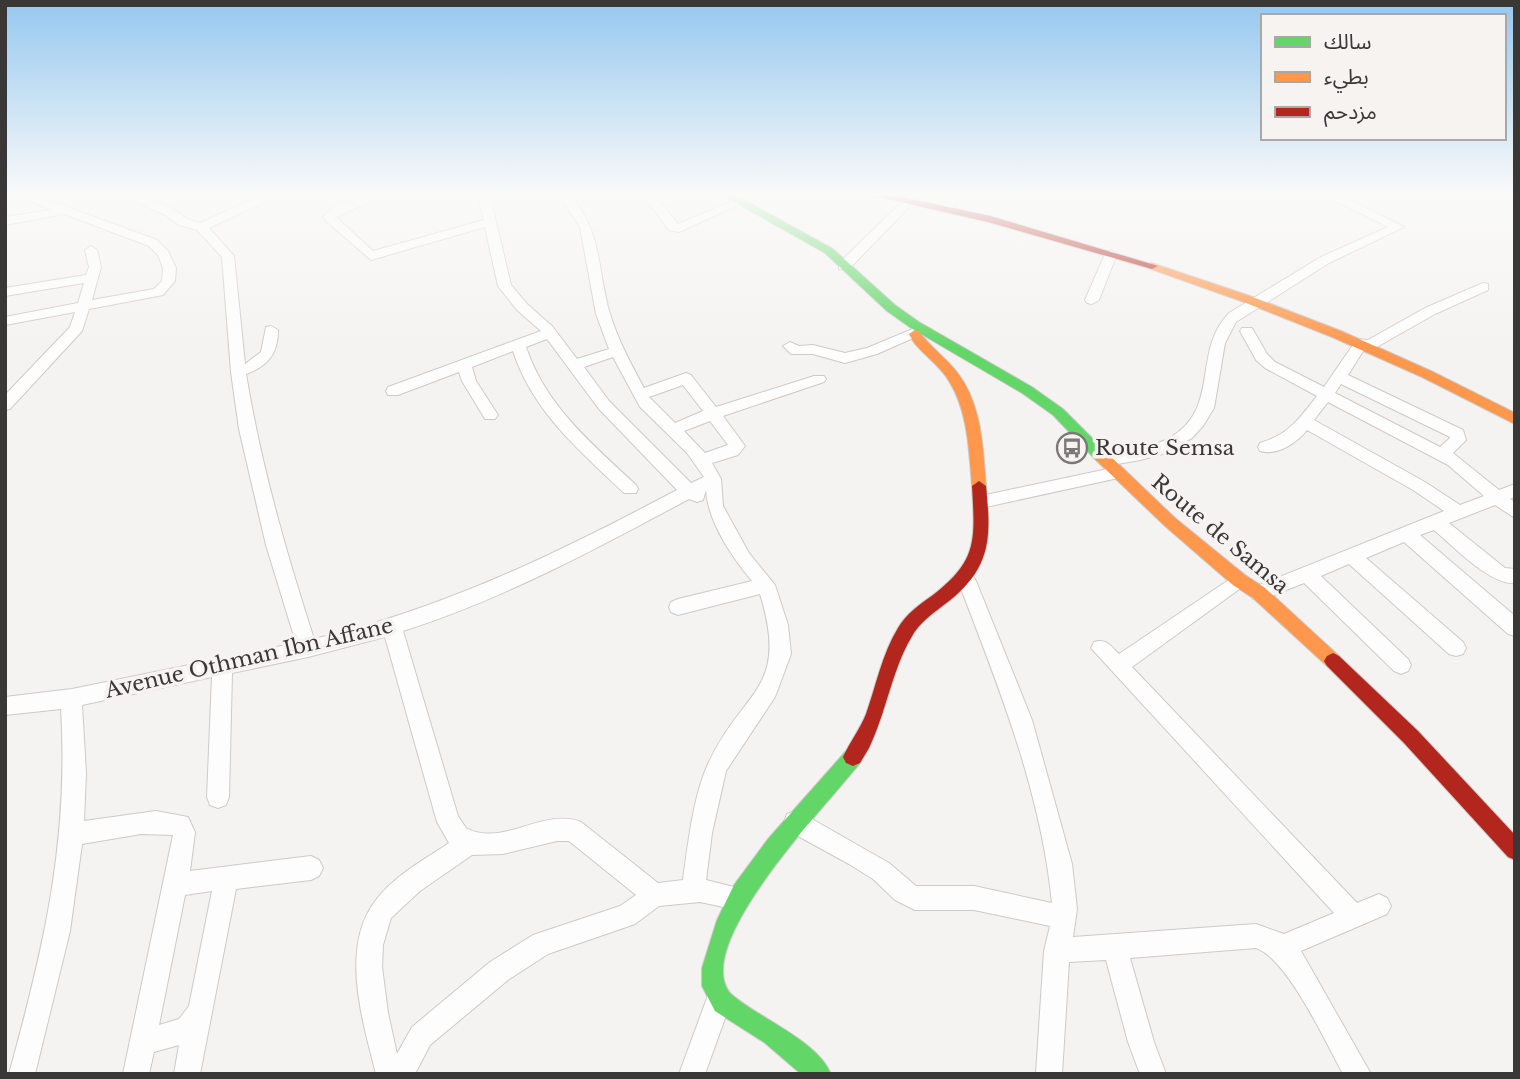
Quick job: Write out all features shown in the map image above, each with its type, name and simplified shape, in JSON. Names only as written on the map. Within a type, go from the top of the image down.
[{"type":"street","points":[[5,321],[158,292],[168,284],[170,265],[157,246]]},
{"type":"street","points":[[219,246],[228,256],[238,372],[247,429],[275,545],[308,649]]},
{"type":"street","points":[[360,246],[371,257],[408,246]]},
{"type":"street","points":[[496,246],[505,286],[549,332],[604,405],[689,492],[715,506]]},
{"type":"street","points":[[590,246],[603,314],[617,351],[641,395],[702,460],[713,479],[715,506],[743,558],[766,586],[781,639],[778,668],[768,691],[726,750],[716,769],[701,833],[693,890]]},
{"type":"street","name":"Route de Samsa","points":[[820,246],[915,329],[1027,390],[1058,412],[1111,467],[1170,522],[1239,580],[1259,593],[1347,673],[1411,737],[1515,850]]},
{"type":"street","points":[[844,266],[864,246]]},
{"type":"street","points":[[1087,246],[1258,303],[1366,344],[1515,419]]},
{"type":"street","points":[[981,502],[1111,467],[1151,454],[1179,440],[1202,419],[1208,403],[1213,360],[1223,330],[1237,313],[1258,303],[1324,261],[1356,246]]},
{"type":"street","points":[[5,405],[71,337],[80,319],[95,267],[91,250]]},
{"type":"street","points":[[1092,300],[1111,254]]},
{"type":"street","points":[[5,292],[92,278]]},
{"type":"street","points":[[1266,447],[1290,438],[1366,344],[1483,287]]},
{"type":"street","points":[[790,346],[796,351],[820,349],[845,358],[863,354],[915,329],[919,343],[948,368],[960,387],[975,456],[981,502],[980,549],[967,581],[939,598],[911,623],[898,645],[877,710],[858,750],[794,822],[738,898],[724,925],[713,964],[712,986],[719,999],[766,1030],[819,1074]]},
{"type":"street","points":[[238,372],[266,359],[271,348],[271,330]]},
{"type":"street","points":[[1247,331],[1261,357],[1270,365],[1325,396],[1442,454],[1515,512]]},
{"type":"street","points":[[393,391],[549,332]]},
{"type":"street","points":[[518,345],[535,389],[542,399],[557,418],[630,489]]},
{"type":"street","points":[[576,365],[617,351]]},
{"type":"street","points":[[465,366],[469,381],[490,415]]},
{"type":"street","points":[[641,395],[684,377],[736,447],[702,460]]},
{"type":"street","points":[[1339,377],[1457,434],[1458,440],[1442,454]]},
{"type":"street","points":[[672,430],[711,414],[819,379]]},
{"type":"street","points":[[1304,421],[1419,486],[1458,512]]},
{"type":"street","name":"Avenue Othman Ibn Affane","points":[[5,706],[71,698],[308,649],[392,627],[447,608],[505,583],[713,479]]},
{"type":"street","points":[[1259,593],[1515,490]]},
{"type":"street","points":[[1437,523],[1499,573],[1507,577],[1515,576]]},
{"type":"street","points":[[1407,534],[1515,628]]},
{"type":"street","points":[[1352,556],[1456,648]]},
{"type":"street","points":[[1307,574],[1401,665]]},
{"type":"street","points":[[1118,666],[1239,580]]},
{"type":"street","points":[[967,581],[1022,720],[1060,864],[1065,899],[1056,951],[1049,1074]]},
{"type":"street","points":[[678,607],[766,586]]},
{"type":"street","points":[[392,627],[448,822],[453,832],[468,844]]},
{"type":"street","points":[[1101,648],[1354,916]]},
{"type":"street","points":[[218,797],[222,666]]},
{"type":"street","points":[[22,1074],[54,959],[66,892],[75,783],[71,698]]},
{"type":"street","points":[[71,835],[173,822],[180,825],[184,832],[176,884],[136,1074]]},
{"type":"street","points":[[794,822],[881,871],[903,892],[915,898],[974,898],[1064,917]]},
{"type":"street","points":[[388,1074],[377,1021],[371,961],[371,942],[376,922],[399,894],[468,844],[491,844],[540,833],[573,830],[655,895],[664,896],[693,890],[738,898]]},
{"type":"street","points":[[176,884],[311,868]]},
{"type":"street","points":[[187,1074],[196,1023],[206,1000],[226,878]]},
{"type":"street","points":[[401,1074],[421,1036],[499,971],[542,944],[635,913],[655,895]]},
{"type":"street","points":[[1282,947],[1379,906]]},
{"type":"street","points":[[1056,951],[1256,936],[1275,942],[1282,947],[1358,1074]]},
{"type":"street","points":[[1115,948],[1140,1042],[1153,1074]]},
{"type":"street","points":[[692,1074],[719,999]]},
{"type":"street","points":[[143,1042],[178,1034],[196,1023]]},
{"type":"traffic: fast","points":[[821,246],[891,308],[915,325],[1027,390],[1058,412],[1102,457]]},
{"type":"traffic: fast","points":[[819,1074],[773,1035],[723,1003],[715,992],[712,974],[728,920],[742,893],[776,846],[853,757]]},
{"type":"traffic: slow","points":[[1152,266],[1337,334],[1427,374],[1515,419]]},
{"type":"traffic: slow","points":[[915,334],[924,347],[951,373],[961,391],[973,431],[979,486]]},
{"type":"traffic: slow","points":[[1102,457],[1170,522],[1239,580],[1259,593],[1333,661]]},
{"type":"traffic: jam","points":[[1084,246],[1152,266]]},
{"type":"traffic: jam","points":[[853,757],[870,727],[895,652],[905,631],[918,616],[955,587],[974,563],[981,537],[979,486]]},
{"type":"traffic: jam","points":[[1333,661],[1411,737],[1515,850]]},
{"type":"place","name":"Route Semsa","points":[[1072,448]]}]
